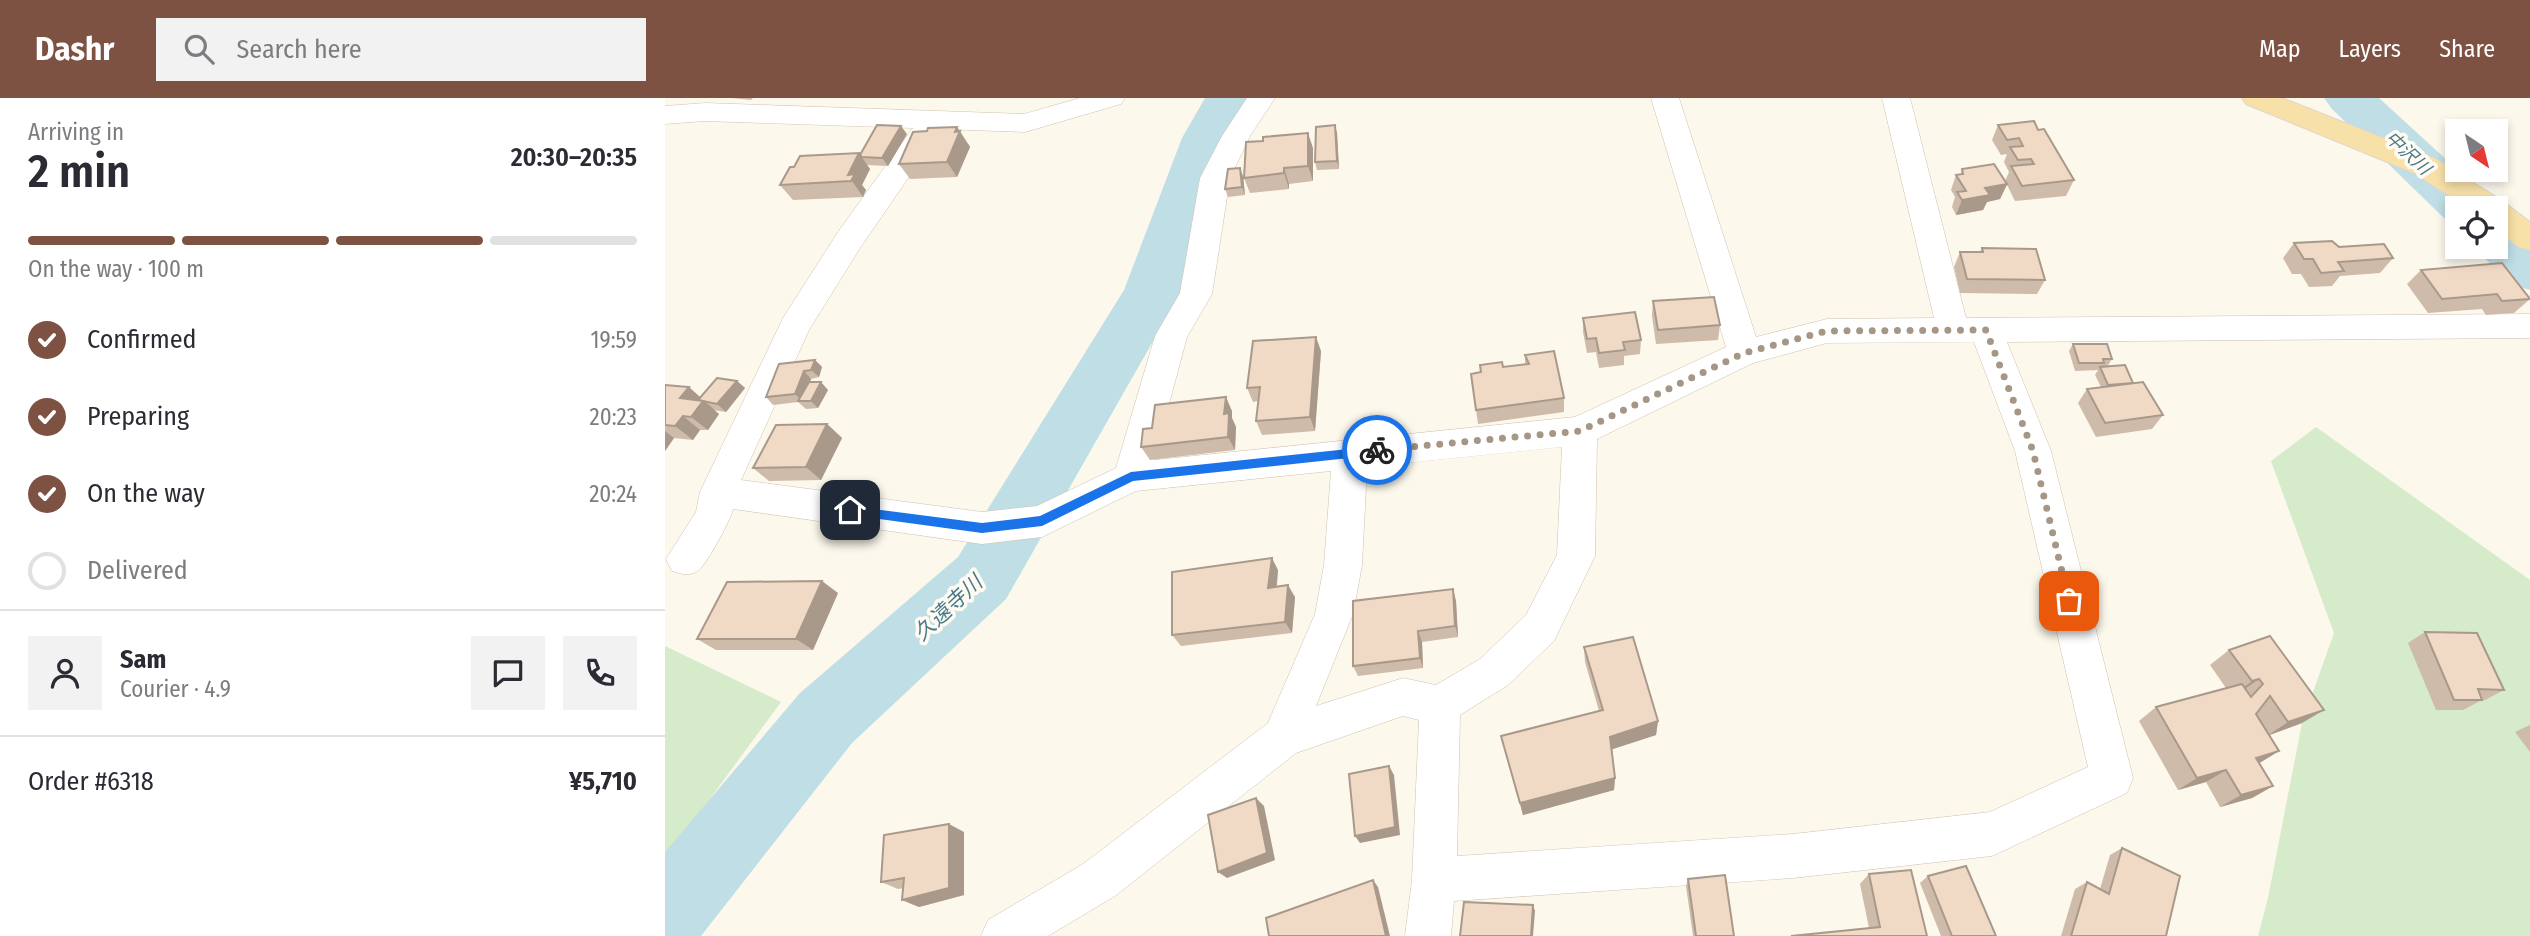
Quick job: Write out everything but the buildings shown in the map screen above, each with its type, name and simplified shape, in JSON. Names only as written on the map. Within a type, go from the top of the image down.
[{"type":"main road","points":[[2256,98],[2425,166],[2471,196]]},
{"type":"main road","points":[[2508,222],[2530,239]]},
{"type":"street","points":[[665,115],[705,112],[1025,122],[1082,102],[1111,98]]},
{"type":"street","points":[[1131,477],[1171,336],[1196,294],[1215,178],[1236,136],[1261,98]]},
{"type":"street","points":[[1665,98],[1744,353]]},
{"type":"street","points":[[1434,880],[1793,856],[1992,834],[2112,778],[2033,451],[1970,330],[1896,98]]},
{"type":"street","points":[[685,559],[713,516],[718,492],[794,327],[849,240],[933,121]]},
{"type":"street","points":[[718,492],[982,528],[1042,521],[1131,477],[1580,431],[1744,353],[1827,331],[2530,326]]},
{"type":"street","points":[[1005,936],[1099,880],[1283,737],[1403,697],[1440,705],[1495,672],[1540,628],[1576,555],[1580,431]]},
{"type":"street","points":[[1283,737],[1334,614],[1343,565],[1350,453]]},
{"type":"street","points":[[1428,936],[1434,880],[1440,705]]},
{"type":"green space","points":[[2316,427],[2530,580],[2530,936],[2258,936],[2268,898],[2302,723],[2334,633],[2271,461]]},
{"type":"green space","points":[[665,646],[781,702],[665,860]]},
{"type":"waterway","name":"久遠寺川","points":[[665,916],[826,718],[982,578],[1151,294],[1208,138],[1230,98]]},
{"type":"waterway","name":"中沢川","points":[[2349,98],[2453,196]]},
{"type":"waterway","name":"中沢川","points":[[2508,249],[2530,270]]},
{"type":"way so far","points":[[1377,450],[1580,431],[1744,353],[1827,331],[1986,330],[2033,451],[2069,601]]},
{"type":"route","points":[[850,510],[982,528],[1042,521],[1131,477],[1377,450]]}]
